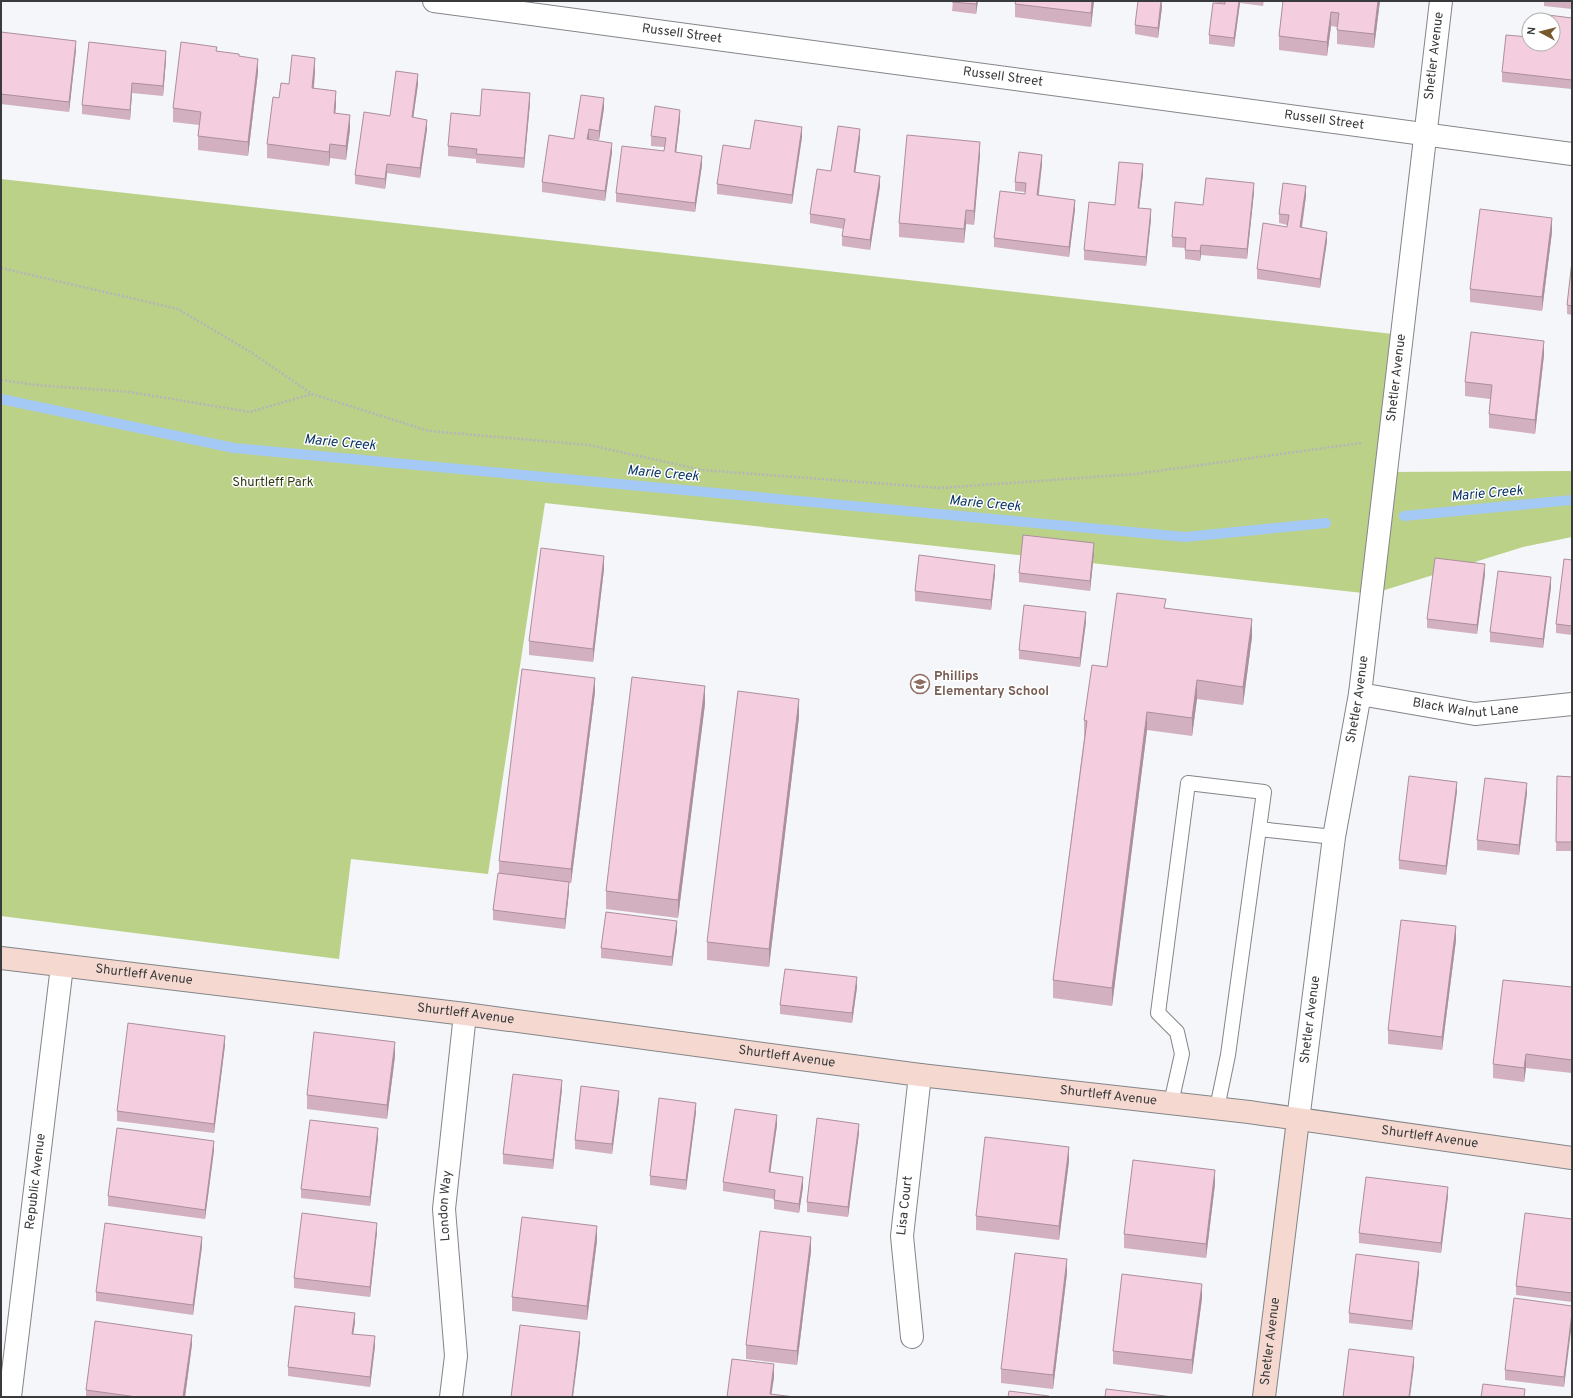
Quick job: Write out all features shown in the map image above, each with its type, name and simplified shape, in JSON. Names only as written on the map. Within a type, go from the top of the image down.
[{"type":"street","name":"Russell Street","points":[[434,1],[1572,154]]},
{"type":"street","name":"Shetler Avenue","points":[[1264,1397],[1334,836],[1360,694],[1441,1]]},
{"type":"street","name":"Black Walnut Lane","points":[[1360,694],[1475,714],[1572,704]]},
{"type":"street","name":"Shurtleff Avenue","points":[[1,958],[465,1014],[920,1076],[1217,1108],[1572,1158]]},
{"type":"street","name":"Republic Avenue","points":[[10,1397],[62,966]]},
{"type":"street","name":"London Way","points":[[451,1397],[456,1356],[444,1208],[465,1014]]},
{"type":"street","name":"Lisa Court","points":[[912,1337],[902,1236],[920,1076]]},
{"type":"lane","points":[[1170,1103],[1182,1054],[1177,1032],[1158,1013],[1188,783],[1264,792],[1228,1055],[1217,1108]]},
{"type":"lane","points":[[1259,829],[1334,836]]},
{"type":"path","points":[[1,268],[178,308],[249,351],[312,394],[429,431],[589,445],[702,470],[940,488],[1135,474],[1390,439]]},
{"type":"path","points":[[1,380],[36,385],[130,392],[250,412],[312,394]]},
{"type":"green space","name":"Shurtleff Park","points":[[1,179],[1402,335],[1386,472],[1572,471],[1572,537],[1523,547],[1372,594],[545,503],[488,874],[351,859],[339,959],[1,916]]},
{"type":"building","points":[[977,1],[976,4],[952,2]]},
{"type":"building","points":[[1016,1],[1092,1],[1091,13],[1015,4]]},
{"type":"building","points":[[1138,1],[1161,1],[1158,28],[1135,25]]},
{"type":"building","points":[[1225,1],[1239,1],[1234,38],[1209,35],[1213,3],[1225,4]]},
{"type":"building","points":[[1283,1],[1378,1],[1374,34],[1337,30],[1339,13],[1331,12],[1327,42],[1279,36]]},
{"type":"building","points":[[1561,17],[1572,18],[1572,80],[1502,72],[1506,35],[1521,36],[1521,52],[1561,52]]},
{"type":"building","points":[[1,32],[76,41],[69,102],[1,94]]},
{"type":"building","points":[[89,42],[166,51],[163,86],[132,83],[130,110],[82,105]]},
{"type":"building","points":[[181,42],[217,47],[216,51],[239,54],[239,56],[258,59],[248,142],[198,136],[201,112],[173,108]]},
{"type":"building","points":[[292,55],[315,58],[312,88],[336,91],[334,113],[350,115],[346,146],[330,144],[329,152],[267,144],[273,97],[279,98],[281,83],[289,84]]},
{"type":"building","points":[[396,71],[418,74],[412,117],[427,120],[420,168],[387,164],[385,179],[355,175],[364,112],[390,116]]},
{"type":"building","points":[[482,89],[530,93],[524,158],[476,154],[477,149],[448,146],[451,113],[480,116]]},
{"type":"building","points":[[581,95],[604,98],[599,131],[589,129],[587,139],[612,143],[605,191],[542,182],[549,135],[574,139]]},
{"type":"building","points":[[655,106],[680,110],[675,152],[702,156],[695,203],[616,193],[622,146],[664,151],[666,138],[651,136]]},
{"type":"building","points":[[755,120],[802,127],[792,195],[717,184],[723,145],[750,149]]},
{"type":"building","points":[[838,126],[860,129],[854,172],[880,176],[870,240],[842,236],[845,219],[810,214],[817,169],[831,171]]},
{"type":"building","points":[[907,135],[980,142],[974,211],[966,210],[964,229],[899,223]]},
{"type":"building","points":[[1019,152],[1042,155],[1037,195],[1075,200],[1069,247],[994,238],[1000,191],[1025,194],[1026,183],[1015,182]]},
{"type":"building","points":[[1119,162],[1143,164],[1138,208],[1151,209],[1146,257],[1084,250],[1089,202],[1115,205]]},
{"type":"building","points":[[1206,178],[1254,183],[1247,249],[1201,245],[1200,251],[1185,250],[1186,238],[1172,237],[1175,202],[1203,205]]},
{"type":"building","points":[[1283,183],[1306,186],[1300,227],[1327,232],[1320,279],[1257,269],[1263,223],[1287,227],[1289,215],[1279,214]]},
{"type":"building","points":[[1480,209],[1552,218],[1542,297],[1470,289]]},
{"type":"building","points":[[1572,261],[1572,306],[1567,305]]},
{"type":"building","points":[[1471,332],[1544,341],[1535,420],[1489,414],[1492,385],[1465,382]]},
{"type":"building","points":[[1023,535],[1094,543],[1090,581],[1019,573]]},
{"type":"building","points":[[541,548],[604,556],[593,649],[529,641]]},
{"type":"building","points":[[919,555],[995,565],[991,600],[915,591]]},
{"type":"building","points":[[1435,558],[1485,564],[1477,625],[1427,619]]},
{"type":"building","points":[[1564,559],[1572,560],[1572,626],[1556,624]]},
{"type":"building","points":[[1498,571],[1551,577],[1543,639],[1490,632]]},
{"type":"building","points":[[1117,593],[1166,599],[1164,608],[1252,619],[1243,687],[1197,680],[1192,718],[1147,712],[1112,988],[1053,980],[1087,721],[1084,720],[1092,665],[1107,667]]},
{"type":"building","points":[[1024,605],[1086,612],[1080,658],[1019,650]]},
{"type":"building","points":[[522,669],[595,678],[571,869],[499,861]]},
{"type":"building","points":[[632,677],[705,686],[678,900],[606,891]]},
{"type":"building","points":[[738,691],[799,699],[769,949],[707,942]]},
{"type":"building","points":[[1409,776],[1457,782],[1446,866],[1399,860]]},
{"type":"building","points":[[1557,776],[1572,777],[1572,842],[1556,842]]},
{"type":"building","points":[[1485,778],[1527,783],[1519,845],[1477,840]]},
{"type":"building","points":[[498,873],[569,882],[565,919],[493,910]]},
{"type":"building","points":[[606,912],[677,921],[672,957],[601,948]]},
{"type":"building","points":[[1401,920],[1456,926],[1442,1037],[1388,1030]]},
{"type":"building","points":[[785,969],[857,977],[852,1013],[780,1005]]},
{"type":"building","points":[[1503,980],[1572,987],[1572,1060],[1526,1054],[1524,1068],[1493,1064]]},
{"type":"building","points":[[128,1023],[225,1036],[214,1124],[117,1111]]},
{"type":"building","points":[[314,1032],[395,1042],[387,1105],[307,1095]]},
{"type":"building","points":[[513,1074],[562,1080],[553,1160],[503,1154]]},
{"type":"building","points":[[581,1086],[619,1091],[612,1144],[575,1140]]},
{"type":"building","points":[[659,1098],[696,1103],[686,1180],[650,1176]]},
{"type":"building","points":[[735,1109],[777,1115],[769,1172],[803,1177],[799,1204],[774,1200],[775,1190],[723,1182]]},
{"type":"building","points":[[817,1118],[859,1124],[848,1207],[807,1202]]},
{"type":"building","points":[[310,1120],[378,1128],[370,1197],[301,1189]]},
{"type":"building","points":[[117,1128],[214,1141],[205,1210],[108,1196]]},
{"type":"building","points":[[985,1137],[1069,1147],[1059,1226],[976,1216]]},
{"type":"building","points":[[1133,1160],[1215,1170],[1206,1244],[1124,1234]]},
{"type":"building","points":[[1366,1177],[1448,1187],[1441,1243],[1359,1233]]},
{"type":"building","points":[[302,1213],[377,1223],[370,1287],[294,1278]]},
{"type":"building","points":[[1525,1213],[1572,1219],[1572,1293],[1516,1286]]},
{"type":"building","points":[[522,1217],[597,1226],[587,1306],[512,1297]]},
{"type":"building","points":[[105,1223],[202,1237],[193,1305],[96,1292]]},
{"type":"building","points":[[760,1231],[811,1237],[797,1351],[746,1345]]},
{"type":"building","points":[[1015,1253],[1067,1259],[1053,1375],[1001,1369]]},
{"type":"building","points":[[1356,1254],[1419,1262],[1412,1321],[1349,1313]]},
{"type":"building","points":[[1122,1274],[1202,1284],[1192,1360],[1113,1351]]},
{"type":"building","points":[[1514,1298],[1572,1306],[1564,1377],[1505,1370]]},
{"type":"building","points":[[295,1306],[355,1313],[352,1334],[375,1336],[370,1377],[288,1367]]},
{"type":"building","points":[[95,1321],[192,1335],[183,1397],[137,1397],[86,1390]]},
{"type":"building","points":[[520,1325],[580,1332],[572,1397],[511,1397]]},
{"type":"building","points":[[1349,1349],[1414,1357],[1409,1397],[1343,1397]]},
{"type":"building","points":[[732,1359],[774,1364],[770,1394],[795,1397],[727,1397]]},
{"type":"building","points":[[1483,1384],[1525,1389],[1524,1397],[1481,1397]]},
{"type":"building","points":[[1106,1389],[1173,1397],[1105,1397]]},
{"type":"building","points":[[1009,1391],[1049,1396],[1049,1397],[1008,1397]]},
{"type":"waterway","name":"Marie Creek","points":[[1,399],[234,448],[1185,537],[1326,523]]},
{"type":"waterway","name":"Marie Creek","points":[[1404,516],[1572,500]]},
{"type":"place","name":"Phillips Elementary School","points":[[920,684]]}]
